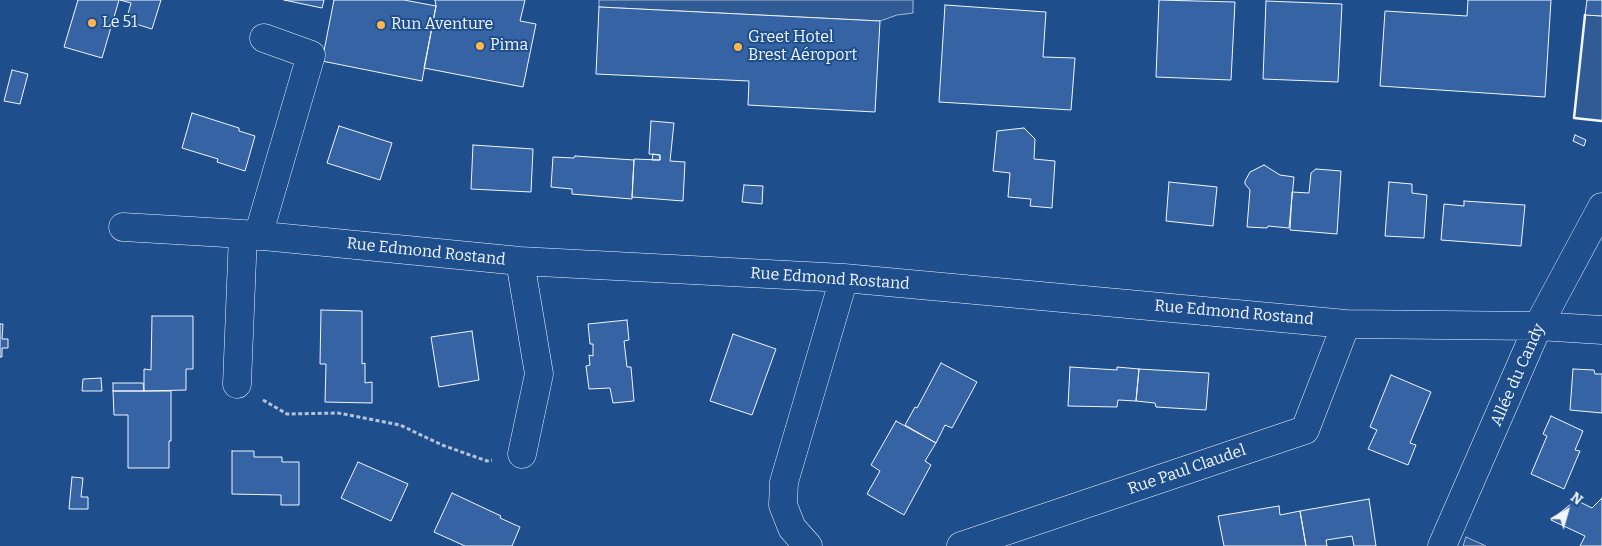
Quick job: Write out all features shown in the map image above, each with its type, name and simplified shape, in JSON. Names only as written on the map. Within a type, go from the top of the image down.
[{"type":"street","points":[[237,384],[251,235],[311,55],[264,38]]},
{"type":"street","name":"Allée du Candy","points":[[1442,546],[1538,326],[1602,208]]},
{"type":"street","name":"Rue Edmond Rostand","points":[[122,227],[251,235],[520,262],[844,278],[1346,324],[1538,326],[1602,330]]},
{"type":"street","points":[[520,262],[539,374],[522,454]]},
{"type":"street","points":[[808,546],[792,528],[783,506],[784,482],[844,278]]},
{"type":"street","name":"Rue Paul Claudel","points":[[961,546],[1305,430],[1346,324]]},
{"type":"path","points":[[237,384],[287,414],[338,413],[400,425],[442,445],[487,461],[522,454]]},
{"type":"shaded area","points":[[599,0],[913,0],[913,13],[897,15],[880,21],[599,7]]},
{"type":"shaded area","points":[[1585,15],[1602,16],[1602,121],[1574,118]]},
{"type":"shaded area","points":[[1466,537],[1486,546],[1463,546]]},
{"type":"building","name":"Le 51","points":[[78,0],[119,0],[102,58],[64,47]]},
{"type":"building","name":"Le 51","points":[[120,0],[161,0],[152,29],[126,21],[131,3]]},
{"type":"building","points":[[284,0],[324,0],[322,8]]},
{"type":"building","name":"Run Aventure","points":[[334,0],[404,0],[436,6],[422,81],[322,61]]},
{"type":"building","name":"Pima","points":[[435,0],[525,0],[520,21],[536,24],[523,87],[424,68],[436,6]]},
{"type":"building","points":[[1159,0],[1235,2],[1231,80],[1156,77]]},
{"type":"building","points":[[1468,0],[1551,0],[1545,97],[1380,86],[1385,11],[1467,16]]},
{"type":"building","points":[[1587,0],[1602,0],[1602,16],[1585,15]]},
{"type":"building","points":[[1266,1],[1342,4],[1338,82],[1263,79]]},
{"type":"building","points":[[945,5],[1046,12],[1043,57],[1075,58],[1071,110],[939,102]]},
{"type":"building","name":"Greet Hotel Brest Aéroport","points":[[599,7],[880,21],[875,112],[748,105],[749,81],[596,74]]},
{"type":"building","points":[[12,70],[28,74],[20,104],[4,101]]},
{"type":"building","points":[[192,113],[239,128],[239,131],[255,136],[245,171],[217,162],[218,159],[182,148]]},
{"type":"building","points":[[651,121],[674,123],[670,161],[685,162],[683,201],[632,197],[634,159],[660,160],[660,155],[649,154]]},
{"type":"building","points":[[339,126],[392,143],[380,180],[327,163]]},
{"type":"building","points":[[1024,128],[1035,139],[1034,159],[1055,161],[1052,208],[1030,206],[1031,199],[1008,197],[1010,173],[993,171],[997,131]]},
{"type":"building","points":[[1575,135],[1586,140],[1584,146],[1573,141]]},
{"type":"building","points":[[473,145],[533,149],[531,192],[471,189]]},
{"type":"building","points":[[653,154],[660,155],[660,160],[652,160]]},
{"type":"building","points":[[575,156],[634,160],[632,199],[572,194],[572,189],[551,187],[553,157],[574,158]]},
{"type":"building","points":[[1264,165],[1280,175],[1294,177],[1289,228],[1247,227],[1250,190],[1245,181],[1250,172]]},
{"type":"building","points":[[1316,169],[1341,171],[1337,234],[1290,230],[1292,192],[1309,193],[1311,173]]},
{"type":"building","points":[[1169,182],[1217,187],[1213,226],[1166,221]]},
{"type":"building","points":[[1389,182],[1412,184],[1412,193],[1427,195],[1424,238],[1385,236]]},
{"type":"building","points":[[744,185],[763,186],[762,204],[742,202]]},
{"type":"building","points":[[1464,201],[1525,205],[1521,246],[1441,240],[1444,204],[1464,206]]},
{"type":"building","points":[[321,310],[362,311],[362,364],[365,363],[365,383],[372,382],[372,403],[325,402],[326,364],[320,364]]},
{"type":"building","points":[[152,316],[193,316],[193,369],[186,369],[186,390],[144,391],[144,369],[151,370]]},
{"type":"building","points":[[627,320],[629,340],[624,341],[627,367],[631,367],[634,401],[613,403],[610,388],[589,389],[586,366],[590,365],[589,355],[593,356],[593,344],[590,344],[588,324]]},
{"type":"building","points":[[0,324],[3,324],[2,339],[8,339],[8,348],[2,348],[2,357],[0,357]]},
{"type":"building","points":[[472,331],[479,380],[439,387],[431,337]]},
{"type":"building","points":[[733,334],[776,349],[752,415],[710,401]]},
{"type":"building","points":[[941,363],[977,382],[952,428],[945,425],[936,443],[905,425],[915,407],[917,408]]},
{"type":"building","points":[[1070,367],[1117,370],[1117,367],[1139,369],[1136,401],[1118,400],[1117,407],[1068,406]]},
{"type":"building","points":[[1139,369],[1209,373],[1206,410],[1156,407],[1155,403],[1136,401]]},
{"type":"building","points":[[1573,369],[1594,370],[1595,374],[1602,374],[1602,413],[1570,410]]},
{"type":"building","points":[[1391,375],[1431,392],[1410,443],[1416,445],[1408,465],[1368,449],[1377,430],[1370,427]]},
{"type":"building","points":[[101,378],[102,391],[82,391],[83,379]]},
{"type":"building","points":[[113,383],[143,383],[144,391],[113,391]]},
{"type":"building","points":[[113,391],[171,391],[169,468],[128,468],[128,415],[114,415]]},
{"type":"building","points":[[1551,416],[1583,431],[1575,450],[1580,451],[1564,489],[1531,474],[1547,436],[1543,434]]},
{"type":"building","points":[[896,421],[936,443],[925,461],[931,465],[904,515],[867,494],[880,471],[871,465]]},
{"type":"building","points":[[232,451],[254,451],[254,457],[282,457],[282,462],[299,462],[299,505],[281,505],[281,495],[232,494]]},
{"type":"building","points":[[358,462],[408,484],[391,521],[341,498]]},
{"type":"building","points":[[72,477],[83,478],[81,497],[88,497],[88,509],[69,509]]},
{"type":"building","points":[[452,493],[520,527],[512,546],[465,546],[434,532]]},
{"type":"building","points":[[1602,498],[1602,546],[1580,546],[1585,536],[1551,520],[1576,500],[1592,508]]},
{"type":"building","points":[[1369,499],[1376,546],[1354,546],[1352,536],[1326,540],[1327,546],[1306,546],[1300,511]]},
{"type":"building","points":[[1279,506],[1280,515],[1300,511],[1306,546],[1224,546],[1218,516]]},
{"type":"wall","points":[[1585,15],[1574,118],[1602,121]]},
{"type":"place","name":"Le 51","points":[[92,23]]},
{"type":"place","name":"Run Aventure","points":[[381,25]]},
{"type":"place","name":"Pima","points":[[480,46]]},
{"type":"place","name":"Greet Hotel Brest Aéroport","points":[[738,47]]}]
